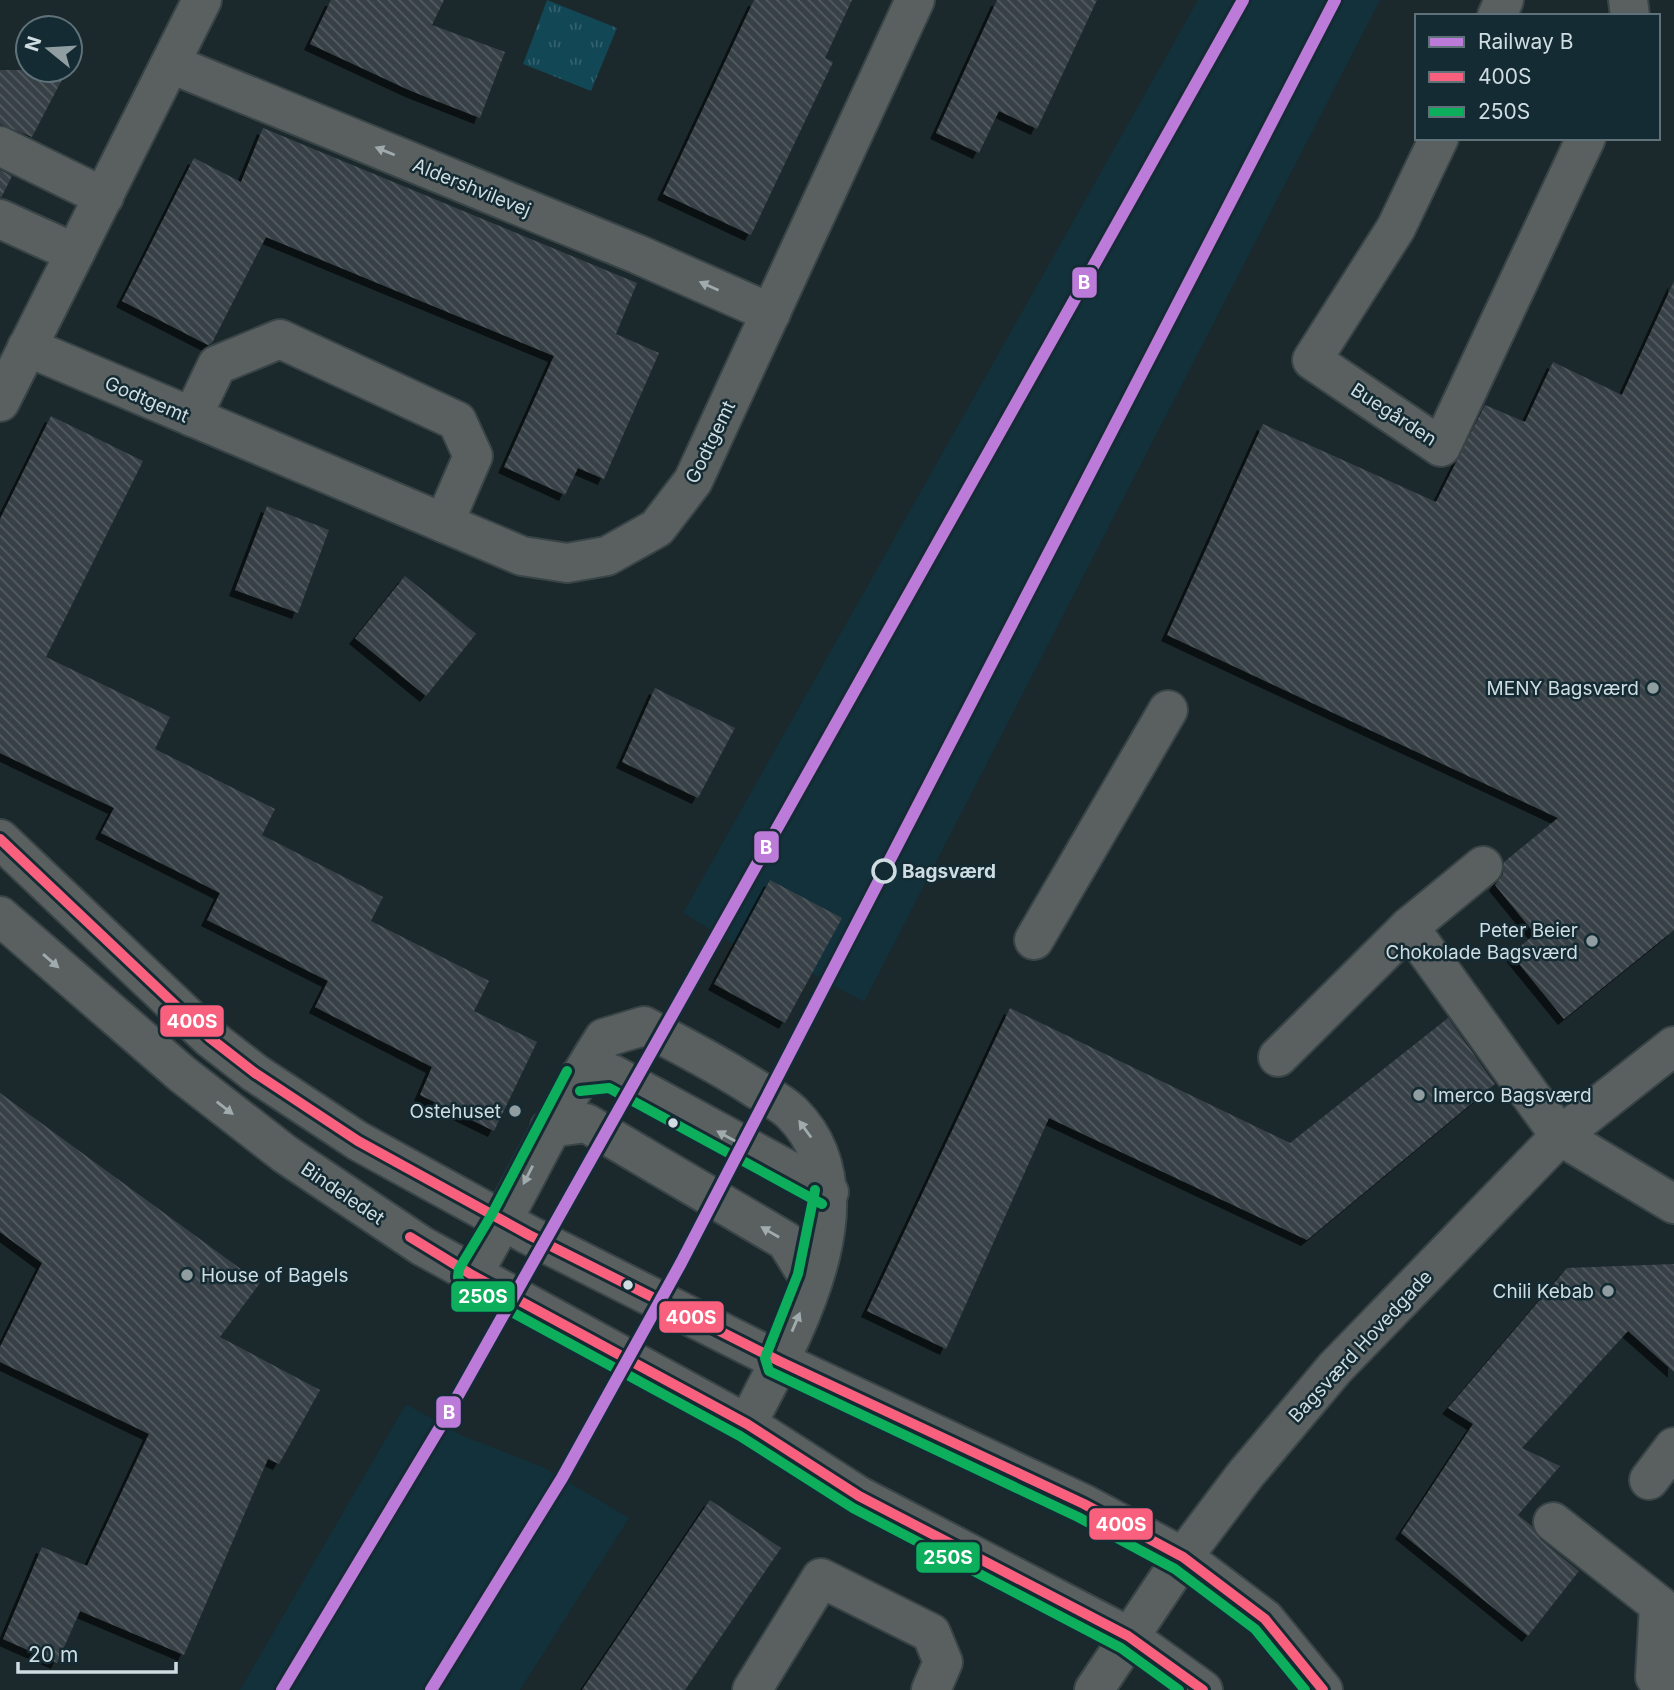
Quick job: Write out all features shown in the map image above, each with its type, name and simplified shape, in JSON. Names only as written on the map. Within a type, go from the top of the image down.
[{"type":"street","points":[[0,402],[202,0]]},
{"type":"street","name":"Godtgemt","points":[[27,347],[522,556],[567,563],[607,556],[657,528],[693,481],[915,0]]},
{"type":"street","name":"Aldershvilevej","points":[[171,64],[637,254],[771,313]]},
{"type":"street","name":"Buegården","points":[[1437,140],[1396,228],[1312,359],[1441,447],[1585,140]]},
{"type":"street","points":[[0,146],[104,197]]},
{"type":"street","points":[[0,219],[75,253]]},
{"type":"street","points":[[192,417],[217,365],[280,339],[457,421],[473,456],[444,523]]},
{"type":"street","points":[[1034,940],[1168,710]]},
{"type":"street","points":[[0,839],[210,1038],[255,1073],[358,1140],[504,1221],[779,1361],[1084,1504],[1183,1557],[1265,1619],[1323,1690]]},
{"type":"street","points":[[1278,1057],[1409,928],[1483,866]]},
{"type":"street","name":"Bindeledet","points":[[0,916],[182,1074],[285,1154],[472,1275],[747,1424],[859,1496],[1128,1636],[1203,1690]]},
{"type":"street","points":[[1409,928],[1560,1136],[1674,1204]]},
{"type":"street","points":[[472,1275],[504,1221],[550,1128],[604,1038],[644,1026],[717,1064],[790,1111],[809,1132],[822,1159],[829,1192],[825,1235],[812,1283],[779,1361],[747,1424]]},
{"type":"street","name":"Bagsværd Hovedgade","points":[[1094,1690],[1183,1557],[1245,1475],[1335,1368],[1560,1136],[1674,1046]]},
{"type":"street","points":[[579,1077],[612,1073],[829,1192]]},
{"type":"street","points":[[550,1128],[586,1124],[786,1241],[812,1283]]},
{"type":"street","points":[[1649,1480],[1674,1447]]},
{"type":"street","points":[[1553,1522],[1660,1605],[1664,1677]]},
{"type":"street","points":[[752,1690],[821,1578],[931,1633],[943,1662],[931,1690]]},
{"type":"shaded area","points":[[1198,0],[1380,0],[864,1002],[811,973],[737,946],[683,913]]},
{"type":"shaded area","points":[[406,1404],[463,1436],[543,1467],[629,1518],[520,1690],[240,1690]]},
{"type":"green space","points":[[547,0],[617,28],[591,91],[523,64]]},
{"type":"building","points":[[331,0],[444,0],[432,25],[505,52],[480,118],[411,91],[310,44]]},
{"type":"building","points":[[754,0],[852,0],[825,58],[833,62],[751,235],[663,194]]},
{"type":"building","points":[[997,0],[1097,0],[1037,129],[999,111],[979,153],[936,133]]},
{"type":"building","points":[[0,70],[14,70],[14,84],[60,84],[32,137],[0,124]]},
{"type":"building","points":[[263,128],[637,283],[616,334],[659,353],[604,479],[578,468],[565,495],[504,467],[554,356],[266,237],[212,343],[208,345],[122,301],[194,158],[241,182]]},
{"type":"building","points":[[0,170],[12,176],[1,198],[0,197]]},
{"type":"building","points":[[1674,281],[1674,930],[1564,1019],[1511,954],[1535,934],[1495,885],[1503,874],[1504,862],[1558,818],[1167,635],[1263,424],[1436,502],[1485,405],[1525,422],[1553,362],[1622,395]]},
{"type":"building","points":[[51,416],[143,461],[46,657],[170,717],[155,749],[275,809],[262,835],[383,897],[371,921],[489,981],[474,1011],[537,1042],[494,1131],[420,1095],[432,1067],[315,1007],[328,981],[207,920],[220,893],[101,833],[114,808],[0,753],[0,519]]},
{"type":"building","points":[[267,506],[329,530],[298,613],[235,590]]},
{"type":"building","points":[[405,576],[476,634],[426,696],[355,638]]},
{"type":"building","points":[[655,688],[735,728],[698,798],[622,762]]},
{"type":"building","points":[[770,880],[842,918],[785,1023],[714,984]]},
{"type":"building","points":[[1010,1008],[1290,1143],[1448,1018],[1495,1084],[1307,1240],[1049,1118],[946,1349],[867,1311]]},
{"type":"building","points":[[0,1093],[260,1283],[220,1337],[320,1390],[279,1464],[268,1459],[184,1655],[80,1611],[57,1663],[3,1639],[42,1547],[87,1566],[149,1434],[0,1362],[0,1347],[42,1263],[0,1232]]},
{"type":"building","points":[[1674,1264],[1674,1372],[1628,1331],[1522,1448],[1560,1466],[1518,1515],[1532,1526],[1540,1539],[1579,1571],[1528,1636],[1401,1533],[1473,1424],[1448,1408],[1567,1268]]},
{"type":"building","points":[[710,1500],[781,1548],[685,1690],[582,1690]]},
{"type":"rail line","name":"B","points":[[282,1690],[442,1424],[1243,0]]},
{"type":"rail line","name":"B","points":[[431,1690],[562,1478],[681,1263],[1335,0]]},
{"type":"transit line","name":"400S","points":[[0,839],[210,1038],[255,1073],[358,1141],[529,1235],[779,1361],[1084,1504],[1183,1557],[1265,1619],[1323,1690]]},
{"type":"transit line","name":"250S","points":[[567,1071],[492,1214],[459,1269],[458,1277],[462,1285],[740,1436],[853,1508],[1121,1648],[1179,1690]]},
{"type":"transit line","name":"250S","points":[[580,1091],[609,1088],[822,1204]]},
{"type":"transit line","name":"250S","points":[[815,1190],[798,1274],[765,1358],[769,1371],[1078,1517],[1175,1569],[1255,1629],[1305,1690]]},
{"type":"transit line","name":"400S","points":[[410,1237],[472,1275],[747,1424],[859,1496],[1128,1636],[1203,1690]]},
{"type":"place","name":"MENY Bagsværd","points":[[1653,688]]},
{"type":"place","name":"Bagsværd","points":[[884,871]]},
{"type":"place","name":"Peter Beier Chokolade Bagsværd","points":[[1592,941]]},
{"type":"place","name":"Imerco Bagsværd","points":[[1419,1095]]},
{"type":"place","name":"Ostehuset","points":[[515,1111]]},
{"type":"place","name":"House of Bagels","points":[[187,1275]]},
{"type":"place","name":"Chili Kebab","points":[[1608,1291]]}]
